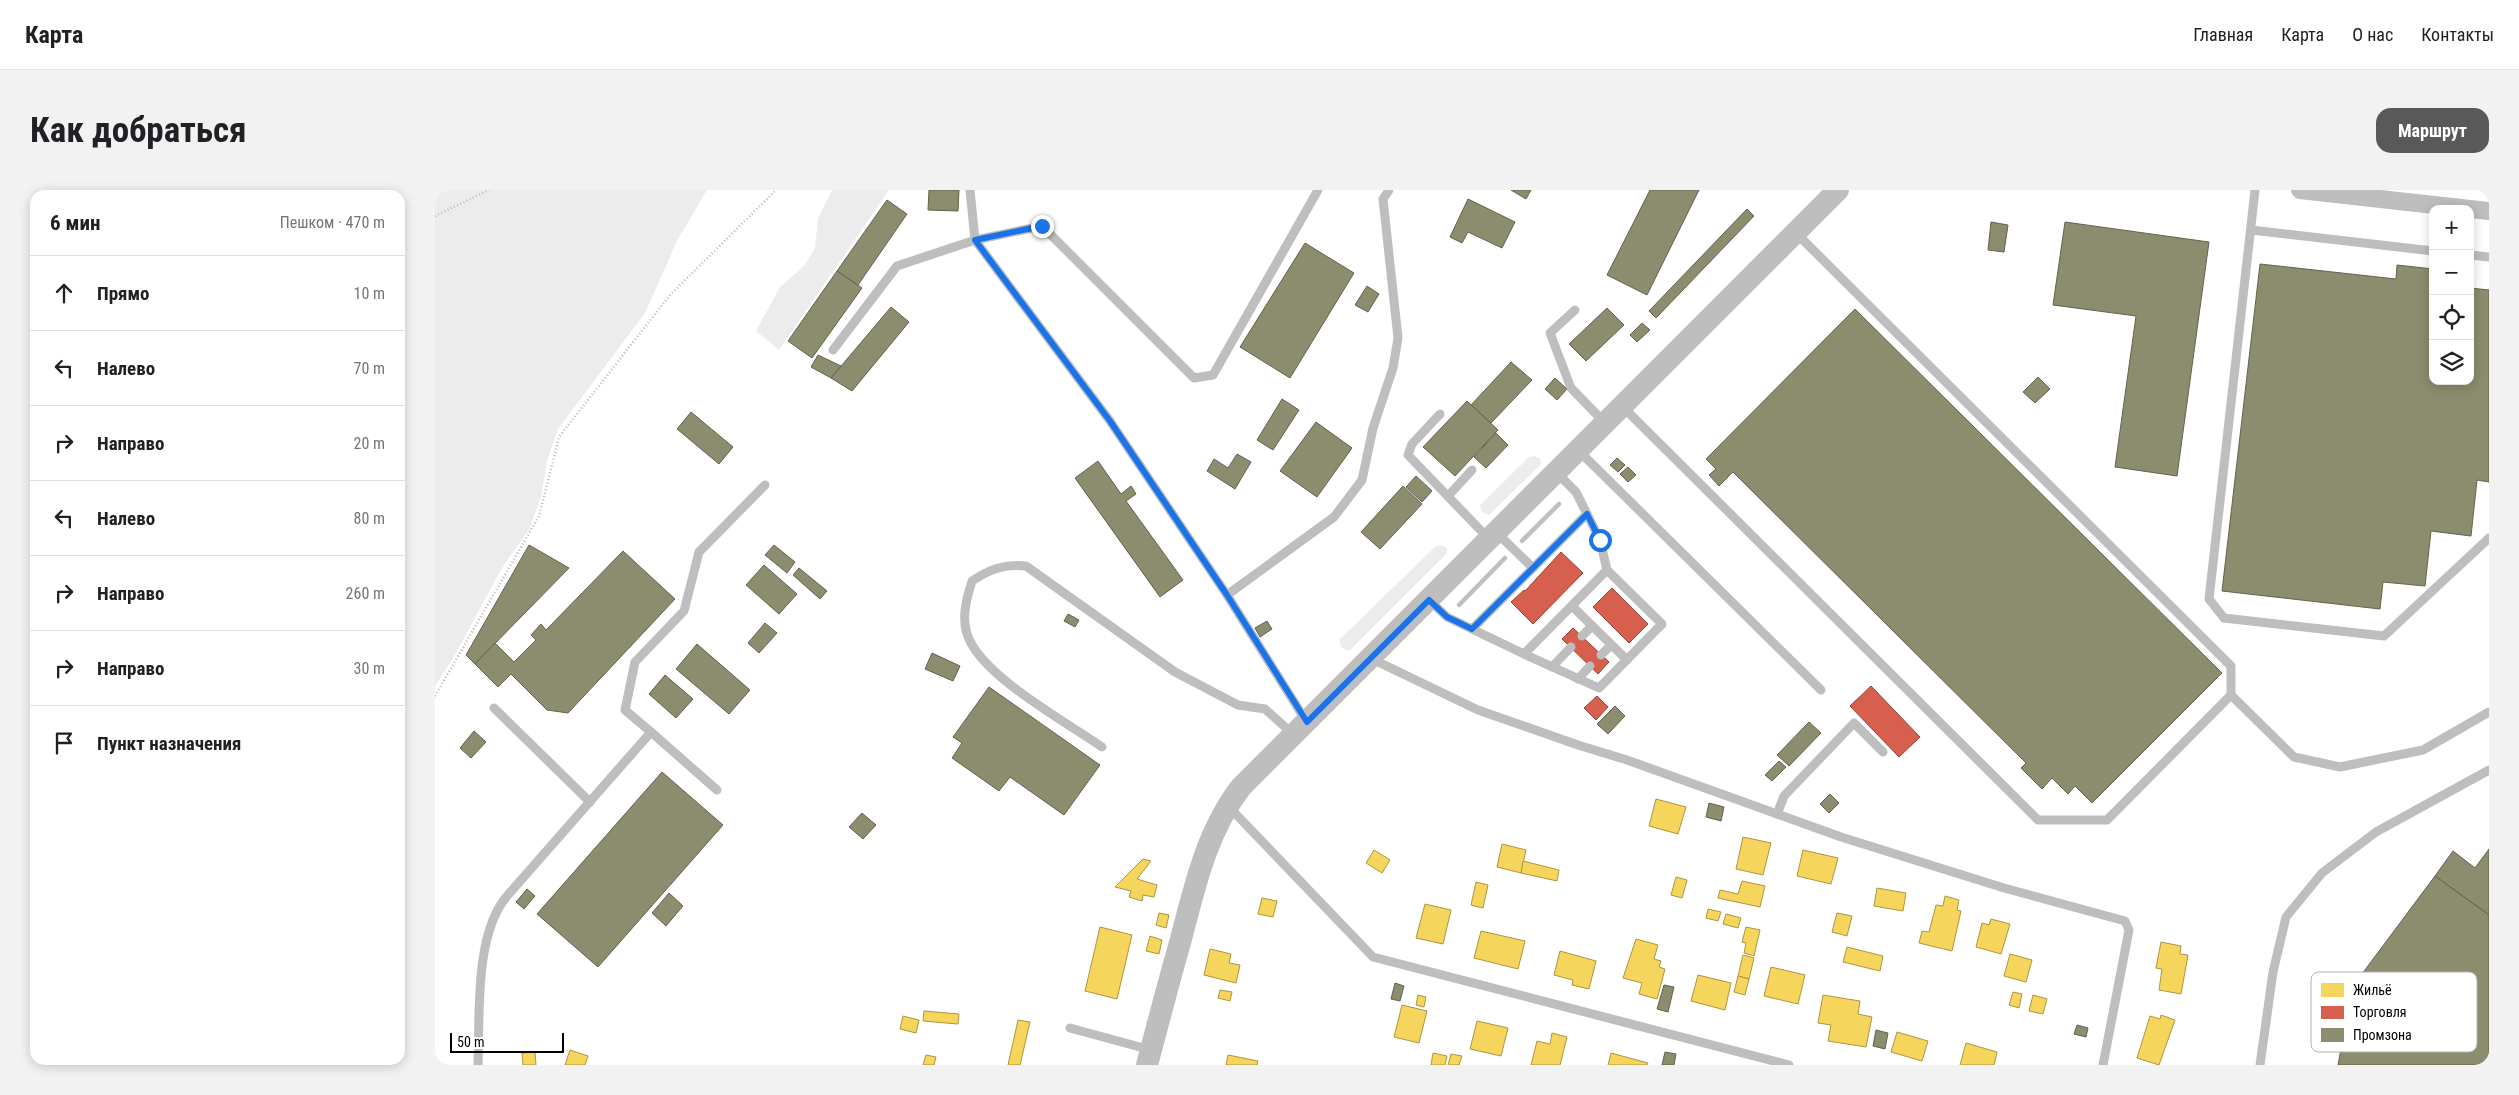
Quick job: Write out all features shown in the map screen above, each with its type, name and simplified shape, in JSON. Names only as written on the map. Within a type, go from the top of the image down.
[{"type":"street","points":[[1149,1058],[1202,863],[1214,829],[1227,805],[1260,766],[1371,658],[1838,190]]},
{"type":"street","points":[[2300,190],[2434,205]]},
{"type":"street","points":[[2474,209],[2489,211]]},
{"type":"lane","points":[[970,190],[975,240],[1110,421],[1227,595],[1300,728]]},
{"type":"lane","points":[[833,350],[897,266],[975,240],[1042,226],[1193,378],[1213,375],[1318,190]]},
{"type":"lane","points":[[1227,595],[1334,517],[1362,480],[1373,428],[1393,368],[1398,338],[1383,199],[1389,190]]},
{"type":"lane","points":[[2255,190],[2209,598],[2224,618],[2384,636],[2489,538]]},
{"type":"lane","points":[[2251,230],[2429,251]]},
{"type":"lane","points":[[1622,406],[2038,820],[2107,820],[2231,695],[2231,666],[1796,232]]},
{"type":"lane","points":[[2474,255],[2489,257]]},
{"type":"lane","points":[[1575,310],[1550,334],[1571,388],[1605,423]]},
{"type":"lane","points":[[1440,414],[1412,444],[1408,455],[1448,496],[1533,568]]},
{"type":"lane","points":[[1578,450],[1821,690]]},
{"type":"lane","points":[[1448,496],[1472,470]]},
{"type":"lane","points":[[1429,600],[1447,617],[1599,688],[1627,660],[1662,624],[1607,570],[1600,540],[1576,492],[1556,472]]},
{"type":"lane","points":[[717,790],[625,710],[635,662],[684,612],[699,552],[765,485]]},
{"type":"lane","points":[[1472,629],[1587,514]]},
{"type":"lane","points":[[1102,747],[993,672],[970,641],[965,623],[966,602],[972,581],[990,569],[1010,565],[1026,566],[1175,672],[1238,705],[1265,709],[1300,728]]},
{"type":"lane","points":[[1524,654],[1607,570]]},
{"type":"lane","points":[[1571,606],[1627,660]]},
{"type":"lane","points":[[1582,636],[1592,626]]},
{"type":"lane","points":[[1601,655],[1611,645]]},
{"type":"lane","points":[[1552,666],[1571,647]]},
{"type":"lane","points":[[1371,658],[1478,710],[1627,760],[1841,837],[2004,888],[2125,921],[2129,930],[2103,1065]]},
{"type":"lane","points":[[1577,679],[1590,666]]},
{"type":"lane","points":[[2231,695],[2294,757],[2340,767],[2423,750],[2489,712]]},
{"type":"lane","points":[[494,708],[590,802]]},
{"type":"lane","points":[[1777,814],[1784,796],[1854,723],[1883,752]]},
{"type":"lane","points":[[478,1065],[482,964],[496,909],[651,732]]},
{"type":"lane","points":[[2260,1065],[2273,972],[2286,917],[2322,873],[2376,832],[2489,770]]},
{"type":"lane","points":[[1227,805],[1373,957],[1789,1065]]},
{"type":"lane","points":[[1070,1028],[1149,1058]]},
{"type":"path","points":[[435,216],[489,190]]},
{"type":"path","points":[[435,696],[539,516],[559,437],[670,295],[776,190]]},
{"type":"shaded area","points":[[435,190],[707,190],[677,241],[645,313],[558,429],[547,461],[541,497],[529,530],[503,566],[452,660],[435,686]]},
{"type":"shaded area","points":[[832,190],[889,190],[779,350],[756,331],[780,287],[805,265],[815,248],[818,218]]},
{"type":"shaded area","points":[[1535,456],[1540,459],[1541,464],[1489,515],[1482,512],[1480,505],[1529,457]]},
{"type":"shaded area","points":[[1441,545],[1447,548],[1447,553],[1349,651],[1342,648],[1339,640],[1436,546]]},
{"type":"building: Жильё","points":[[1656,799],[1686,807],[1678,834],[1649,826]]},
{"type":"building: Жильё","points":[[1743,837],[1771,843],[1763,875],[1736,869]]},
{"type":"building: Жильё","points":[[1502,844],[1526,850],[1521,873],[1497,867]]},
{"type":"building: Жильё","points":[[1374,850],[1390,860],[1382,873],[1366,863]]},
{"type":"building: Жильё","points":[[1803,850],[1838,858],[1831,884],[1797,876]]},
{"type":"building: Жильё","points":[[1143,859],[1151,861],[1137,879],[1157,885],[1154,897],[1143,895],[1142,901],[1129,897],[1131,891],[1115,887]]},
{"type":"building: Жильё","points":[[1523,861],[1559,870],[1557,881],[1521,873]]},
{"type":"building: Жильё","points":[[1676,877],[1687,880],[1682,898],[1671,895]]},
{"type":"building: Жильё","points":[[1742,881],[1765,886],[1760,907],[1718,898],[1720,890],[1738,894]]},
{"type":"building: Жильё","points":[[1476,882],[1488,885],[1483,908],[1471,905]]},
{"type":"building: Жильё","points":[[1877,888],[1906,893],[1903,911],[1874,906]]},
{"type":"building: Жильё","points":[[1945,896],[1959,900],[1957,910],[1961,911],[1952,951],[1919,943],[1922,931],[1929,932],[1936,905],[1943,906]]},
{"type":"building: Жильё","points":[[1262,898],[1277,901],[1273,917],[1258,914]]},
{"type":"building: Жильё","points":[[1425,904],[1451,910],[1443,944],[1416,938]]},
{"type":"building: Жильё","points":[[1708,909],[1721,912],[1718,921],[1706,918]]},
{"type":"building: Жильё","points":[[1159,913],[1169,915],[1166,928],[1156,925]]},
{"type":"building: Жильё","points":[[1837,913],[1852,916],[1847,936],[1832,932]]},
{"type":"building: Жильё","points":[[1726,914],[1741,918],[1738,928],[1723,924]]},
{"type":"building: Жильё","points":[[1991,919],[2010,924],[2001,954],[1976,947],[1982,923],[1989,925]]},
{"type":"building: Жильё","points":[[1100,927],[1132,935],[1117,999],[1085,991]]},
{"type":"building: Жильё","points":[[1746,927],[1760,930],[1754,956],[1744,953],[1746,943],[1742,942]]},
{"type":"building: Жильё","points":[[1481,931],[1525,941],[1518,969],[1474,958]]},
{"type":"building: Жильё","points":[[1150,936],[1162,940],[1159,954],[1146,951]]},
{"type":"building: Жильё","points":[[1636,939],[1658,945],[1654,959],[1661,961],[1659,967],[1665,969],[1657,999],[1639,994],[1642,983],[1623,978]]},
{"type":"building: Жильё","points":[[2161,942],[2181,946],[2180,954],[2188,955],[2181,994],[2159,990],[2162,969],[2156,968]]},
{"type":"building: Жильё","points":[[1847,947],[1883,956],[1880,971],[1843,962]]},
{"type":"building: Жильё","points":[[1210,949],[1231,954],[1229,963],[1240,965],[1236,983],[1204,975]]},
{"type":"building: Жильё","points":[[1560,951],[1596,961],[1589,989],[1572,985],[1573,980],[1554,975]]},
{"type":"building: Жильё","points":[[2010,954],[2032,960],[2026,982],[2004,976]]},
{"type":"building: Жильё","points":[[1743,955],[1754,958],[1749,979],[1738,976]]},
{"type":"building: Жильё","points":[[1771,967],[1805,975],[1798,1004],[1764,996]]},
{"type":"building: Жильё","points":[[1698,975],[1731,983],[1725,1010],[1691,1001]]},
{"type":"building: Жильё","points":[[1738,976],[1749,979],[1745,995],[1734,992]]},
{"type":"building: Жильё","points":[[1220,990],[1232,992],[1230,1001],[1218,998]]},
{"type":"building: Жильё","points":[[2013,992],[2022,994],[2019,1008],[2009,1005]]},
{"type":"building: Жильё","points":[[1418,995],[1426,997],[1424,1007],[1416,1005]]},
{"type":"building: Жильё","points":[[1823,995],[1860,1001],[1858,1014],[1872,1017],[1866,1047],[1828,1041],[1831,1025],[1818,1023]]},
{"type":"building: Жильё","points":[[2033,995],[2047,999],[2043,1014],[2029,1011]]},
{"type":"building: Жильё","points":[[1402,1005],[1427,1011],[1419,1043],[1394,1037]]},
{"type":"building: Жильё","points":[[924,1011],[959,1014],[958,1024],[923,1021]]},
{"type":"building: Жильё","points":[[2161,1015],[2175,1020],[2159,1065],[2137,1058],[2150,1016],[2160,1019]]},
{"type":"building: Жильё","points":[[903,1016],[919,1020],[916,1033],[900,1029]]},
{"type":"building: Жильё","points":[[1018,1020],[1030,1022],[1020,1065],[1008,1065]]},
{"type":"building: Жильё","points":[[1477,1021],[1508,1028],[1501,1056],[1470,1049]]},
{"type":"building: Жильё","points":[[1897,1032],[1928,1041],[1922,1061],[1891,1052]]},
{"type":"building: Жильё","points":[[1552,1033],[1567,1037],[1560,1065],[1531,1065],[1537,1041],[1550,1044]]},
{"type":"building: Жильё","points":[[1966,1043],[1997,1052],[1994,1065],[1960,1065]]},
{"type":"building: Жильё","points":[[570,1050],[588,1056],[585,1065],[565,1065]]},
{"type":"building: Жильё","points":[[535,1052],[536,1065],[523,1065],[522,1053]]},
{"type":"building: Жильё","points":[[1433,1053],[1447,1056],[1445,1065],[1431,1065]]},
{"type":"building: Жильё","points":[[1611,1053],[1648,1063],[1647,1065],[1608,1065]]},
{"type":"building: Жильё","points":[[1451,1054],[1462,1056],[1459,1065],[1448,1065]]},
{"type":"building: Жильё","points":[[926,1055],[936,1057],[934,1065],[923,1065]]},
{"type":"building: Жильё","points":[[1228,1055],[1258,1061],[1257,1065],[1226,1065]]},
{"type":"building: Торговля","points":[[1561,552],[1583,573],[1533,624],[1511,602],[1525,591]]},
{"type":"building: Торговля","points":[[1612,588],[1648,624],[1629,643],[1593,607]]},
{"type":"building: Торговля","points":[[1573,628],[1609,662],[1598,674],[1562,639]]},
{"type":"building: Торговля","points":[[1871,686],[1920,737],[1899,757],[1850,706]]},
{"type":"building: Торговля","points":[[1597,696],[1608,707],[1596,720],[1584,708]]},
{"type":"building: Промзона","points":[[929,190],[959,190],[958,211],[928,210]]},
{"type":"building: Промзона","points":[[1511,190],[1531,190],[1526,199]]},
{"type":"building: Промзона","points":[[1650,190],[1699,190],[1647,295],[1607,275]]},
{"type":"building: Промзона","points":[[1468,199],[1515,222],[1502,248],[1468,232],[1462,243],[1450,237]]},
{"type":"building: Промзона","points":[[887,200],[907,214],[858,285],[837,271]]},
{"type":"building: Промзона","points":[[1747,209],[1754,216],[1656,318],[1649,311]]},
{"type":"building: Промзона","points":[[1991,222],[2008,225],[2004,252],[1988,250]]},
{"type":"building: Промзона","points":[[2065,222],[2209,242],[2177,476],[2115,467],[2136,316],[2053,305]]},
{"type":"building: Промзона","points":[[1305,243],[1354,273],[1290,378],[1240,347]]},
{"type":"building: Промзона","points":[[2260,264],[2396,279],[2397,265],[2429,269],[2429,385],[2474,385],[2474,288],[2489,290],[2489,482],[2477,480],[2471,536],[2431,531],[2425,586],[2383,582],[2380,609],[2222,591]]},
{"type":"building: Промзона","points":[[837,271],[862,288],[812,358],[788,341]]},
{"type":"building: Промзона","points":[[1367,286],[1379,294],[1368,312],[1355,305]]},
{"type":"building: Промзона","points":[[891,307],[909,322],[852,391],[831,378]]},
{"type":"building: Промзона","points":[[1607,308],[1624,325],[1586,361],[1569,344]]},
{"type":"building: Промзона","points":[[1855,309],[2222,673],[2092,803],[2075,786],[2068,794],[2052,778],[2042,789],[2021,768],[2026,763],[1733,472],[1719,486],[1709,475],[1716,469],[1706,459]]},
{"type":"building: Промзона","points":[[1642,323],[1650,330],[1637,342],[1630,335]]},
{"type":"building: Промзона","points":[[818,355],[841,366],[831,378],[811,367]]},
{"type":"building: Промзона","points":[[1511,362],[1532,380],[1491,423],[1471,405]]},
{"type":"building: Промзона","points":[[2038,377],[2050,389],[2035,403],[2023,392]]},
{"type":"building: Промзона","points":[[1555,378],[1567,389],[1557,400],[1545,389]]},
{"type":"building: Промзона","points":[[1282,399],[1299,410],[1273,450],[1257,440]]},
{"type":"building: Промзона","points":[[1467,401],[1498,430],[1455,476],[1423,447]]},
{"type":"building: Промзона","points":[[691,412],[733,447],[719,464],[677,429]]},
{"type":"building: Промзона","points":[[1316,422],[1352,448],[1317,497],[1280,471]]},
{"type":"building: Промзона","points":[[1496,433],[1508,445],[1486,468],[1474,457]]},
{"type":"building: Промзона","points":[[1237,454],[1251,462],[1235,489],[1207,471],[1214,459],[1228,468]]},
{"type":"building: Промзона","points":[[1617,458],[1625,465],[1618,472],[1610,465]]},
{"type":"building: Промзона","points":[[1098,461],[1121,494],[1131,486],[1136,494],[1126,501],[1183,580],[1160,597],[1075,478]]},
{"type":"building: Промзона","points":[[1628,467],[1636,475],[1628,482],[1620,474]]},
{"type":"building: Промзона","points":[[1416,476],[1432,491],[1422,502],[1406,487]]},
{"type":"building: Промзона","points":[[1403,486],[1422,504],[1380,549],[1361,532]]},
{"type":"building: Промзона","points":[[529,545],[569,568],[475,664],[466,655]]},
{"type":"building: Промзона","points":[[774,545],[795,562],[787,573],[765,555]]},
{"type":"building: Промзона","points":[[623,551],[675,599],[568,713],[547,710],[511,674],[498,687],[475,664],[495,643],[514,662],[536,640],[531,635],[541,624],[546,630]]},
{"type":"building: Промзона","points":[[764,565],[797,594],[779,614],[746,585]]},
{"type":"building: Промзона","points":[[799,568],[827,591],[820,599],[793,575]]},
{"type":"building: Промзона","points":[[1068,614],[1079,620],[1075,627],[1064,621]]},
{"type":"building: Промзона","points":[[1267,621],[1272,629],[1260,637],[1255,628]]},
{"type":"building: Промзона","points":[[765,623],[777,633],[759,653],[748,643]]},
{"type":"building: Промзона","points":[[697,644],[750,690],[729,714],[676,669]]},
{"type":"building: Промзона","points":[[932,653],[960,666],[953,681],[925,669]]},
{"type":"building: Промзона","points":[[665,675],[693,699],[676,718],[649,694]]},
{"type":"building: Промзона","points":[[989,687],[1100,765],[1064,815],[1010,777],[999,791],[952,758],[962,743],[953,737]]},
{"type":"building: Промзона","points":[[1615,706],[1625,716],[1608,734],[1597,724]]},
{"type":"building: Промзона","points":[[1809,722],[1821,733],[1789,766],[1777,755]]},
{"type":"building: Промзона","points":[[474,731],[486,742],[471,758],[460,748]]},
{"type":"building: Промзона","points":[[1779,761],[1786,767],[1772,781],[1765,775]]},
{"type":"building: Промзона","points":[[662,772],[723,825],[598,967],[537,914]]},
{"type":"building: Промзона","points":[[1830,794],[1839,803],[1829,813],[1820,804]]},
{"type":"building: Промзона","points":[[1709,803],[1724,807],[1721,821],[1706,817]]},
{"type":"building: Промзона","points":[[862,813],[876,825],[863,839],[849,827]]},
{"type":"building: Промзона","points":[[2489,849],[2489,915],[2435,876],[2453,851],[2475,868]]},
{"type":"building: Промзона","points":[[2435,876],[2489,915],[2489,1065],[2338,1065],[2340,1052],[2477,1052],[2477,972],[2363,972]]},
{"type":"building: Промзона","points":[[527,889],[535,896],[524,909],[516,902]]},
{"type":"building: Промзона","points":[[669,893],[683,906],[666,926],[652,913]]},
{"type":"building: Промзона","points":[[1395,983],[1404,986],[1400,1001],[1391,999]]},
{"type":"building: Промзона","points":[[1664,985],[1674,987],[1668,1012],[1657,1009]]},
{"type":"building: Промзона","points":[[2077,1025],[2088,1028],[2086,1037],[2074,1034]]},
{"type":"building: Промзона","points":[[1876,1030],[1888,1033],[1885,1049],[1873,1046]]},
{"type":"building: Промзона","points":[[1665,1052],[1676,1054],[1674,1065],[1662,1065]]},
{"type":"waterway","points":[[1522,541],[1559,504]]},
{"type":"waterway","points":[[1459,605],[1505,558]]},
{"type":"route","points":[[1042,226],[975,240],[1110,421],[1227,595],[1307,722],[1429,600],[1447,617],[1472,629],[1587,514],[1600,540]]}]
